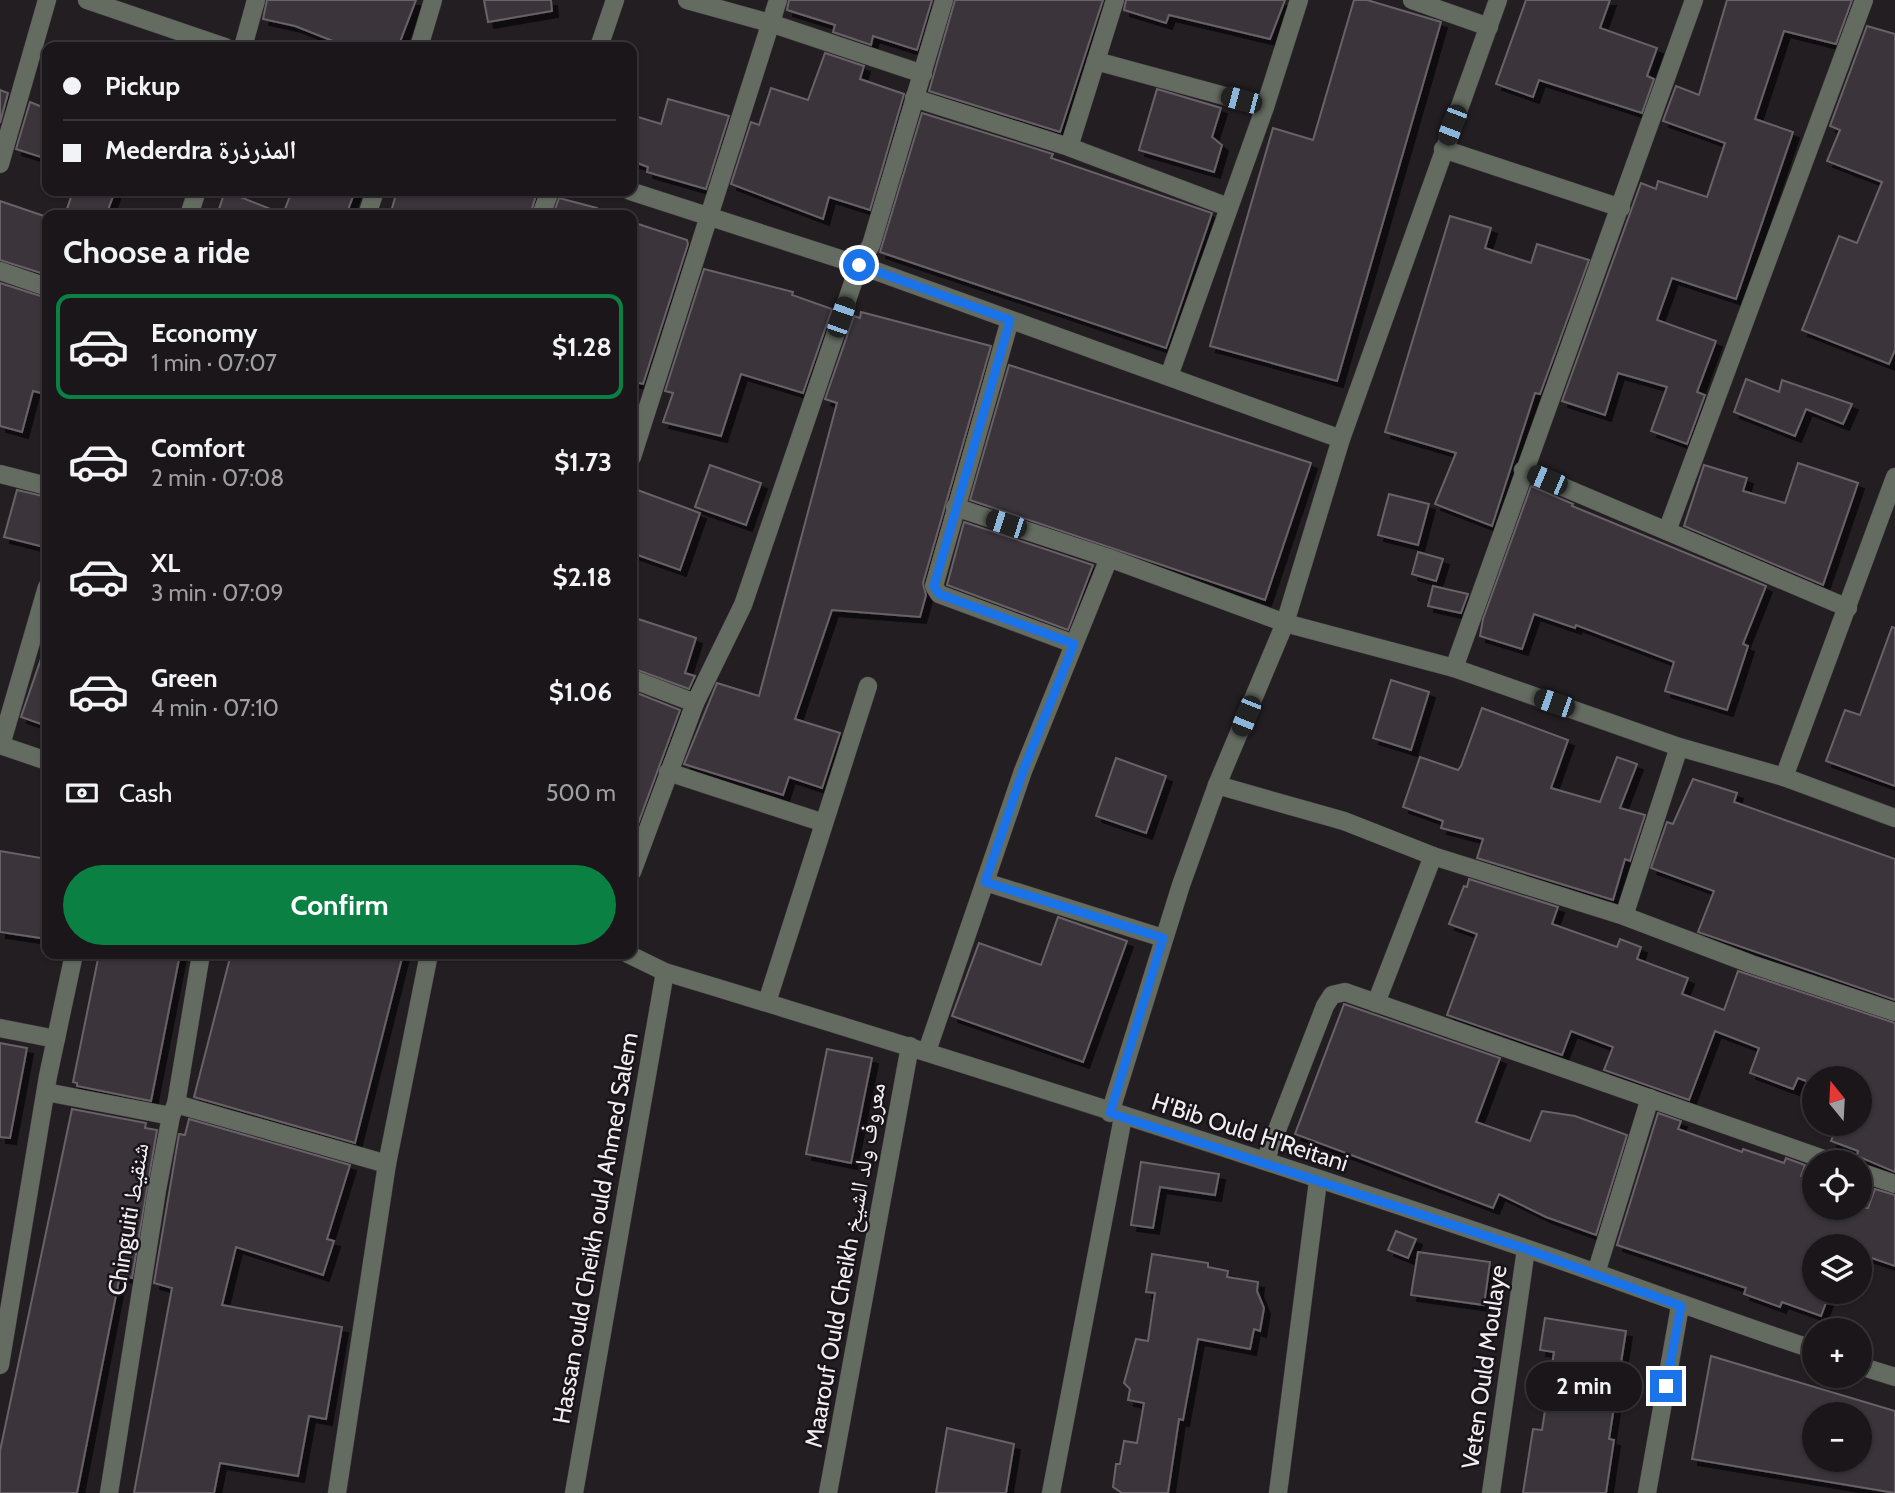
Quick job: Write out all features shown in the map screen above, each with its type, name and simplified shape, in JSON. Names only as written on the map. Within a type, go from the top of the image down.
[{"type":"street","points":[[0,164],[47,0]]},
{"type":"street","points":[[87,0],[210,42]]},
{"type":"street","points":[[244,42],[256,0]]},
{"type":"street","points":[[420,42],[433,0]]},
{"type":"street","points":[[601,42],[615,0]]},
{"type":"street","points":[[687,0],[770,23],[923,75]]},
{"type":"street","points":[[637,441],[707,214],[778,0]]},
{"type":"street","points":[[637,858],[695,703],[743,605],[859,265],[871,245],[944,0]]},
{"type":"street","points":[[1069,147],[1115,0]]},
{"type":"street","points":[[1169,376],[1265,107],[1299,0]]},
{"type":"street","points":[[1412,0],[1489,27]]},
{"type":"street","points":[[1051,1493],[1116,1115],[1163,938],[1217,785],[1285,623],[1341,439],[1498,0]]},
{"type":"street","points":[[1454,668],[1523,470],[1695,0]]},
{"type":"street","points":[[1667,531],[1864,0]]},
{"type":"street","points":[[1096,61],[1265,107]]},
{"type":"street","points":[[914,98],[1069,147],[1228,207]]},
{"type":"street","points":[[1443,149],[1621,208]]},
{"type":"street","points":[[637,193],[859,265],[1341,439]]},
{"type":"street","points":[[0,271],[42,285]]},
{"type":"street","points":[[1010,320],[934,581],[939,594],[1074,644]]},
{"type":"street","points":[[1523,470],[1848,608]]},
{"type":"street","points":[[0,474],[42,485]]},
{"type":"street","points":[[1784,777],[1895,477]]},
{"type":"street","points":[[955,507],[1109,558],[1285,623],[1454,668],[1679,747],[1784,777],[1895,818]]},
{"type":"street","name":"Maarouf Ould Cheikh معروف ولد الشيخ","points":[[828,1493],[918,1049],[985,882],[1023,771],[1109,558]]},
{"type":"street","points":[[42,604],[0,745],[42,759]]},
{"type":"street","points":[[637,681],[695,703]]},
{"type":"street","points":[[767,1002],[867,686]]},
{"type":"street","points":[[1624,916],[1679,747]]},
{"type":"street","points":[[668,772],[824,823]]},
{"type":"street","points":[[1217,785],[1344,821],[1433,856],[1624,916],[1751,964],[1895,1012]]},
{"type":"street","points":[[1376,1003],[1433,856]]},
{"type":"street","points":[[985,882],[1163,938]]},
{"type":"street","name":"H'Bib Ould H'Reitani","points":[[637,958],[665,972],[918,1049],[1265,1161],[1802,1346]]},
{"type":"street","points":[[0,1365],[46,1092],[73,959]]},
{"type":"street","name":"Chinguiti شنقيط","points":[[109,1493],[200,959]]},
{"type":"street","points":[[337,1493],[387,1164],[428,959]]},
{"type":"street","name":"Hassan ould Cheikh ould Ahmed Salem","points":[[574,1493],[665,972]]},
{"type":"street","points":[[1265,1161],[1325,1006],[1332,995],[1345,992],[1802,1151]]},
{"type":"street","points":[[0,1028],[56,1039]]},
{"type":"street","points":[[46,1092],[173,1110],[387,1164]]},
{"type":"street","points":[[1596,1273],[1650,1098]]},
{"type":"street","points":[[1872,1176],[1895,1184]]},
{"type":"street","points":[[1279,1493],[1318,1181]]},
{"type":"street","name":"Veten Ould Moulaye","points":[[1491,1493],[1526,1249]]},
{"type":"street","points":[[1647,1493],[1681,1306]]},
{"type":"street","points":[[1872,1370],[1895,1377]]},
{"type":"building","points":[[267,0],[416,0],[400,42],[335,42],[295,26],[263,19]]},
{"type":"building","points":[[484,0],[551,0],[552,11],[488,22]]},
{"type":"building","points":[[789,0],[932,0],[917,50],[873,36],[871,45],[833,32],[835,25],[787,10]]},
{"type":"building","points":[[955,0],[1103,0],[1060,132],[929,91]]},
{"type":"building","points":[[1126,0],[1285,0],[1270,39],[1169,15],[1166,23],[1124,10]]},
{"type":"building","points":[[1354,0],[1367,0],[1441,22],[1337,381],[1210,346],[1273,128],[1313,140]]},
{"type":"building","points":[[1526,0],[1610,0],[1600,28],[1657,48],[1647,76],[1654,79],[1642,113],[1539,80],[1533,97],[1496,84]]},
{"type":"building","points":[[1727,0],[1852,0],[1836,44],[1784,31],[1755,119],[1793,132],[1736,299],[1672,278],[1657,320],[1716,341],[1697,392],[1705,395],[1687,444],[1651,431],[1667,387],[1618,373],[1605,415],[1562,401],[1641,183],[1656,189],[1658,181],[1707,197],[1725,143],[1663,121],[1676,86],[1699,95]]},
{"type":"building","points":[[1867,26],[1895,34],[1895,350],[1889,364],[1802,330],[1839,236],[1857,243],[1882,182],[1827,161],[1840,130],[1830,126]]},
{"type":"building","points":[[825,53],[864,66],[860,79],[904,94],[870,210],[829,197],[823,219],[731,184],[751,122],[759,125],[771,88],[808,100]]},
{"type":"building","points":[[1157,89],[1221,108],[1212,137],[1222,145],[1214,172],[1139,150]]},
{"type":"building","points":[[0,90],[8,93],[0,123]]},
{"type":"building","points":[[668,99],[729,116],[706,189],[647,172],[648,167],[637,163],[637,117],[661,124]]},
{"type":"building","points":[[30,102],[42,107],[42,157],[16,149]]},
{"type":"building","points":[[922,113],[1053,154],[1051,158],[1212,213],[1166,348],[880,252]]},
{"type":"building","points":[[71,196],[113,196],[108,210],[67,210]]},
{"type":"building","points":[[223,196],[238,196],[273,210],[219,210]]},
{"type":"building","points":[[290,196],[353,196],[348,210],[285,210]]},
{"type":"building","points":[[396,196],[536,196],[532,210],[391,210]]},
{"type":"building","points":[[559,198],[597,208],[597,210],[555,210]]},
{"type":"building","points":[[0,201],[42,215],[42,273],[0,260]]},
{"type":"building","points":[[1450,216],[1491,228],[1485,248],[1531,263],[1537,244],[1589,260],[1540,394],[1535,393],[1492,526],[1435,504],[1456,453],[1385,432]]},
{"type":"building","points":[[637,224],[687,240],[688,244],[643,384],[637,382]]},
{"type":"building","points":[[704,269],[793,292],[792,295],[832,309],[803,393],[741,374],[721,436],[663,422],[673,393],[665,391]]},
{"type":"building","points":[[0,283],[42,296],[42,390],[41,393],[33,391],[22,432],[0,426]]},
{"type":"building","points":[[861,312],[991,346],[923,583],[926,595],[920,617],[832,610],[795,719],[840,733],[822,788],[789,777],[783,795],[684,764],[717,683],[759,696],[837,403],[825,399],[854,316],[860,318]]},
{"type":"building","points":[[1009,365],[1311,463],[1265,600],[970,500]]},
{"type":"building","points":[[1746,379],[1779,392],[1782,380],[1852,404],[1843,424],[1806,409],[1795,436],[1734,412]]},
{"type":"building","points":[[1798,463],[1858,483],[1823,585],[1684,526],[1704,465],[1747,478],[1743,491],[1785,503]]},
{"type":"building","points":[[710,465],[761,483],[746,525],[695,507]]},
{"type":"building","points":[[1531,486],[1573,504],[1572,506],[1766,586],[1743,644],[1748,646],[1727,710],[1665,691],[1674,662],[1576,625],[1575,628],[1534,614],[1522,649],[1480,636],[1483,619]]},
{"type":"building","points":[[17,490],[42,496],[42,546],[4,537]]},
{"type":"building","points":[[637,490],[700,513],[680,570],[637,555]]},
{"type":"building","points":[[1389,494],[1429,504],[1418,545],[1378,535]]},
{"type":"building","points":[[964,522],[1093,565],[1068,630],[947,585]]},
{"type":"building","points":[[1418,552],[1443,559],[1436,581],[1412,574]]},
{"type":"building","points":[[1433,586],[1468,594],[1461,613],[1428,606]]},
{"type":"building","points":[[637,619],[696,638],[685,673],[695,676],[689,689],[637,670]]},
{"type":"building","points":[[1892,627],[1895,628],[1895,786],[1826,761],[1845,710],[1860,715]]},
{"type":"building","points":[[42,656],[42,724],[21,717]]},
{"type":"building","points":[[1391,680],[1429,692],[1411,750],[1373,738]]},
{"type":"building","points":[[637,693],[680,710],[637,827]]},
{"type":"building","points":[[1482,708],[1568,740],[1551,788],[1600,802],[1617,757],[1637,764],[1620,808],[1645,815],[1630,861],[1625,859],[1613,900],[1477,858],[1483,839],[1441,828],[1443,821],[1403,807],[1420,757],[1458,770]]},
{"type":"building","points":[[1116,758],[1166,776],[1146,833],[1096,816]]},
{"type":"building","points":[[1693,779],[1737,793],[1734,802],[1895,859],[1895,1000],[1698,932],[1714,891],[1651,868],[1667,822],[1673,824]]},
{"type":"building","points":[[0,851],[42,858],[42,938],[0,932]]},
{"type":"building","points":[[1469,879],[1558,907],[1552,924],[1617,947],[1620,939],[1641,947],[1637,959],[1688,978],[1682,994],[1724,1010],[1738,971],[1895,1023],[1895,1172],[1872,1162],[1872,1150],[1855,1150],[1831,1141],[1833,1136],[1872,1136],[1872,1066],[1802,1066],[1802,1079],[1798,1078],[1793,1089],[1750,1073],[1759,1048],[1715,1031],[1689,1100],[1604,1070],[1613,1047],[1571,1031],[1562,1055],[1447,1015],[1477,934],[1449,924],[1464,886],[1467,887]]},
{"type":"building","points":[[1058,917],[1127,941],[1083,1062],[952,1016],[979,943],[1041,965]]},
{"type":"building","points":[[98,959],[179,959],[151,1101],[77,1086],[77,1083],[73,1082]]},
{"type":"building","points":[[230,959],[402,959],[355,1143],[194,1097]]},
{"type":"building","points":[[1344,1004],[1500,1058],[1476,1122],[1530,1141],[1542,1111],[1575,1116],[1627,1135],[1596,1235],[1546,1217],[1499,1194],[1493,1208],[1295,1134]]},
{"type":"building","points":[[0,1043],[27,1048],[10,1138],[0,1137]]},
{"type":"building","points":[[827,1049],[872,1058],[851,1163],[806,1154]]},
{"type":"building","points":[[72,1109],[146,1123],[145,1128],[157,1130],[132,1278],[120,1275],[77,1493],[0,1493],[0,1451]]},
{"type":"building","points":[[1658,1113],[1681,1121],[1678,1129],[1742,1152],[1743,1149],[1784,1163],[1786,1158],[1802,1164],[1802,1220],[1872,1220],[1872,1197],[1875,1189],[1895,1195],[1895,1266],[1872,1258],[1872,1234],[1802,1234],[1802,1304],[1826,1304],[1821,1316],[1782,1302],[1780,1307],[1744,1294],[1746,1288],[1617,1245]]},
{"type":"building","points":[[189,1119],[350,1165],[327,1239],[334,1241],[323,1275],[236,1247],[222,1305],[342,1327],[326,1419],[309,1416],[298,1476],[220,1463],[214,1493],[134,1493],[172,1288],[154,1283],[179,1134],[185,1135]]},
{"type":"building","points":[[1141,1162],[1219,1174],[1215,1195],[1160,1187],[1153,1228],[1131,1225]]},
{"type":"building","points":[[1396,1231],[1416,1239],[1408,1258],[1388,1250]]},
{"type":"building","points":[[1418,1252],[1490,1262],[1484,1305],[1411,1295]]},
{"type":"building","points":[[1152,1254],[1208,1263],[1208,1267],[1228,1271],[1227,1277],[1258,1282],[1257,1291],[1264,1308],[1260,1331],[1254,1329],[1250,1349],[1198,1339],[1183,1420],[1179,1419],[1168,1493],[1122,1493],[1113,1487],[1116,1464],[1120,1464],[1124,1441],[1137,1443],[1144,1403],[1128,1400],[1130,1389],[1124,1383],[1136,1339],[1148,1341],[1155,1293],[1146,1292]]},
{"type":"building","points":[[1545,1318],[1626,1331],[1609,1439],[1614,1440],[1606,1493],[1523,1493],[1533,1429],[1542,1430],[1554,1352],[1540,1350]]},
{"type":"building","points":[[1711,1356],[1802,1383],[1802,1388],[1818,1388],[1865,1402],[1802,1402],[1802,1472],[1872,1472],[1872,1404],[1895,1411],[1895,1493],[1692,1459]]},
{"type":"building","points":[[947,1428],[1014,1444],[1006,1493],[936,1493]]},
{"type":"route","points":[[859,265],[1010,320],[934,586],[939,594],[1074,644],[1023,771],[985,882],[1163,938],[1110,1113],[1265,1161],[1526,1249],[1681,1306],[1666,1386]]}]
